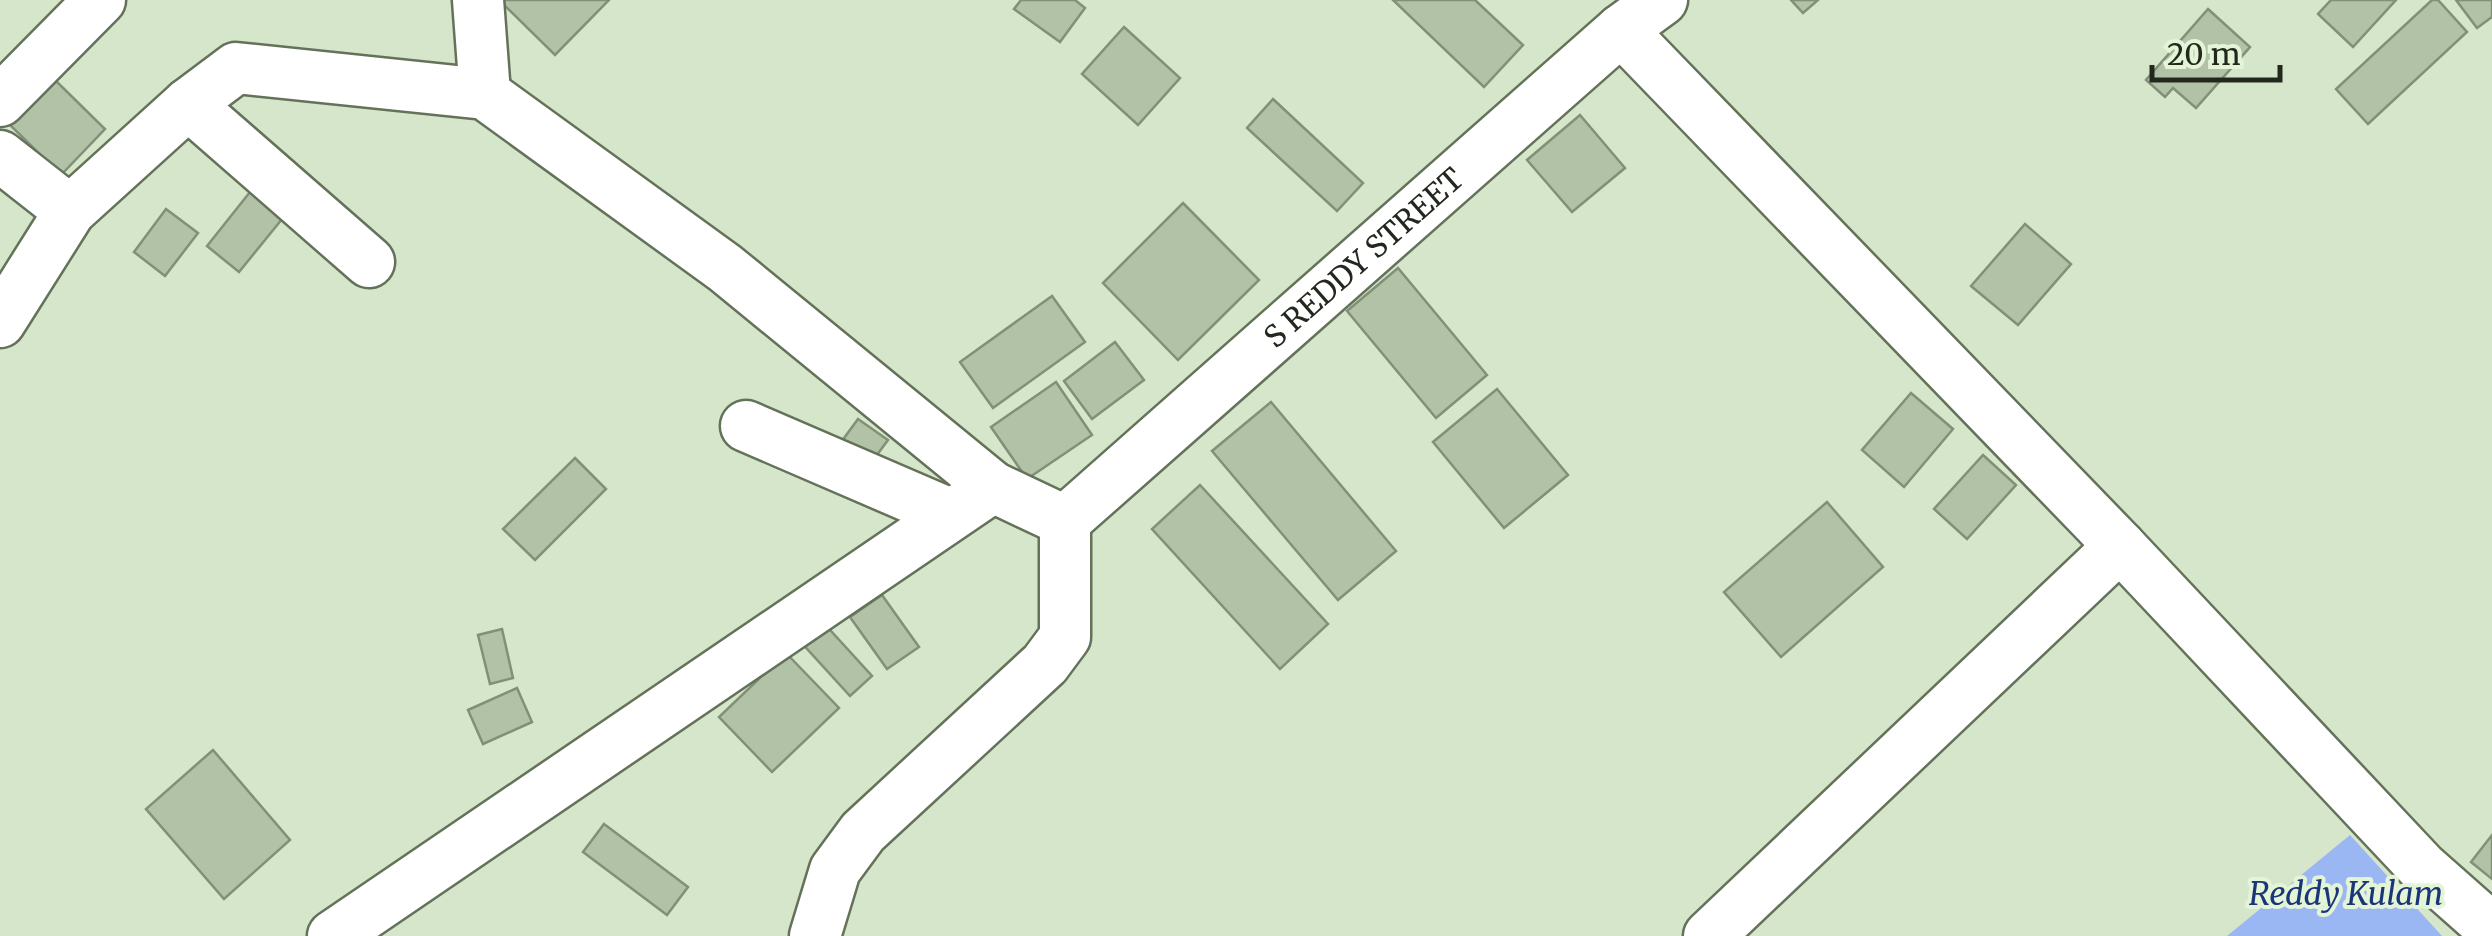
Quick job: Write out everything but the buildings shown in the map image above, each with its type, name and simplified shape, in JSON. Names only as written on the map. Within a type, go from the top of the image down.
[{"type":"street","points":[[0,101],[100,0]]},
{"type":"street","points":[[478,0],[485,94]]},
{"type":"street","name":"S REDDY STREET","points":[[1065,520],[1621,30],[1662,0]]},
{"type":"street","points":[[1621,30],[2120,546],[2422,867],[2492,929]]},
{"type":"street","points":[[0,322],[70,211],[188,104],[236,68],[485,94],[725,268],[992,487],[1065,520],[1065,637],[1045,664],[862,832],[835,870],[815,936]]},
{"type":"street","points":[[188,104],[369,262]]},
{"type":"street","points":[[0,156],[70,211]]},
{"type":"street","points":[[746,426],[950,514]]},
{"type":"street","points":[[333,936],[992,487]]},
{"type":"street","points":[[1708,936],[2120,546]]},
{"type":"water","name":"Reddy Kulam","points":[[2350,835],[2442,936],[2227,936]]}]
